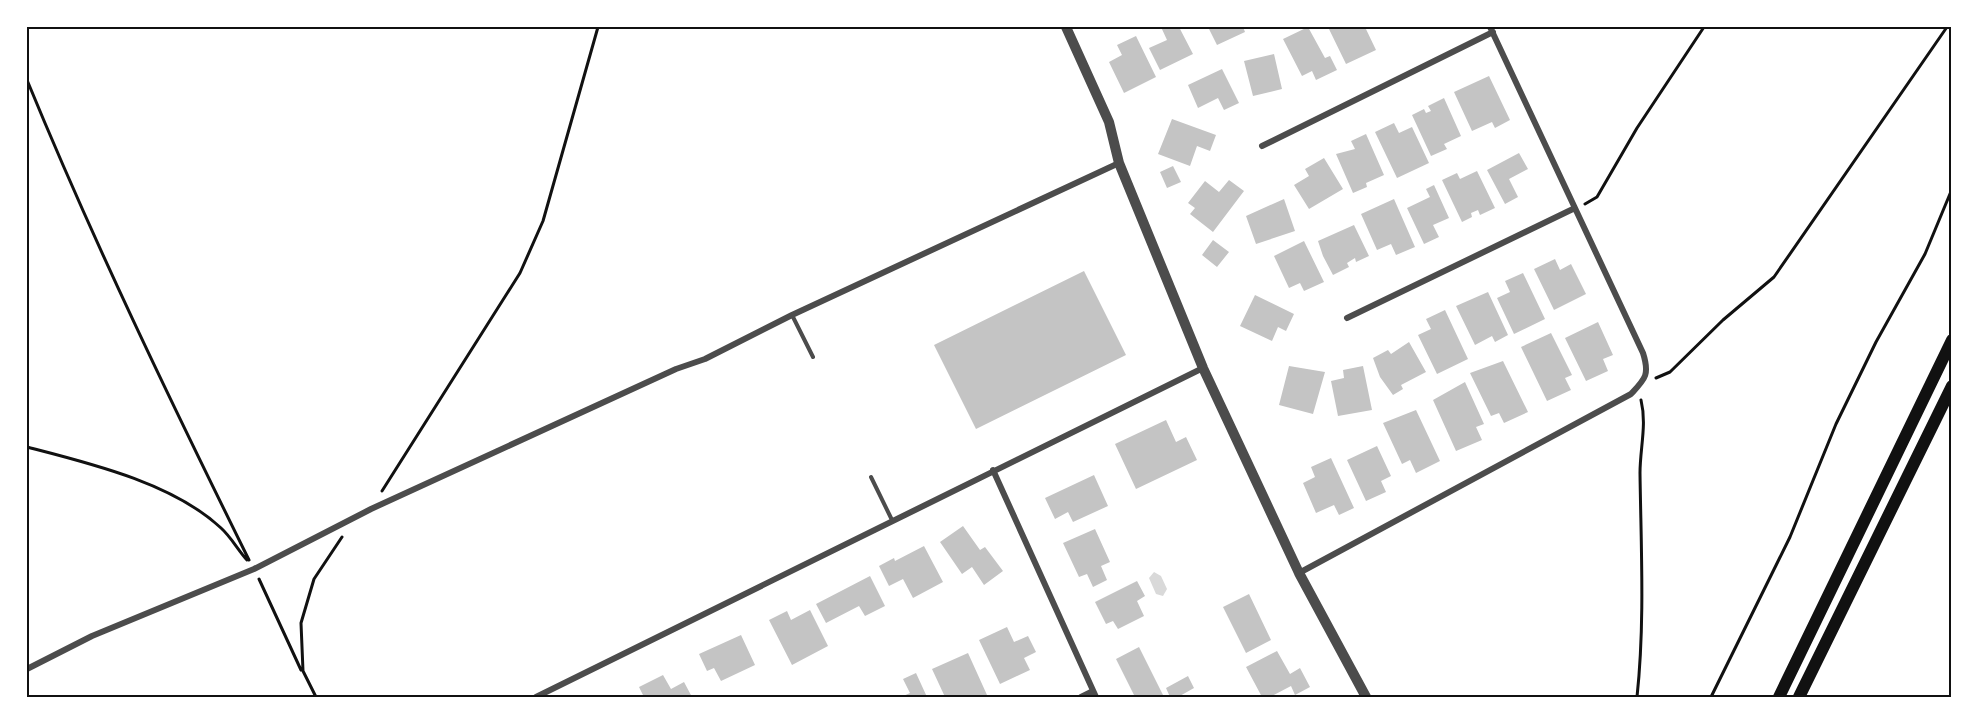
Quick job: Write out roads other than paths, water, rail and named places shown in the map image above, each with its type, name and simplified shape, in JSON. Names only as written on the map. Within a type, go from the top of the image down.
[{"type":"main road","points":[[1779,697],[1952,340]]},
{"type":"main road","points":[[1799,697],[1952,386]]},
{"type":"street","points":[[1069,28],[1109,122],[1119,164],[1203,368],[1299,573],[1366,697]]},
{"type":"street","points":[[1262,146],[1492,29],[1647,365],[1645,379],[1631,394],[1299,573]]},
{"type":"street","points":[[27,669],[92,636],[254,569],[371,509],[676,369],[705,359],[792,315],[1119,164]]},
{"type":"street","points":[[1347,318],[1575,208]]},
{"type":"street","points":[[536,697],[1203,368]]},
{"type":"street","points":[[993,470],[1094,694],[1081,697]]},
{"type":"lane","points":[[792,315],[813,357]]},
{"type":"lane","points":[[871,477],[892,520]]}]
